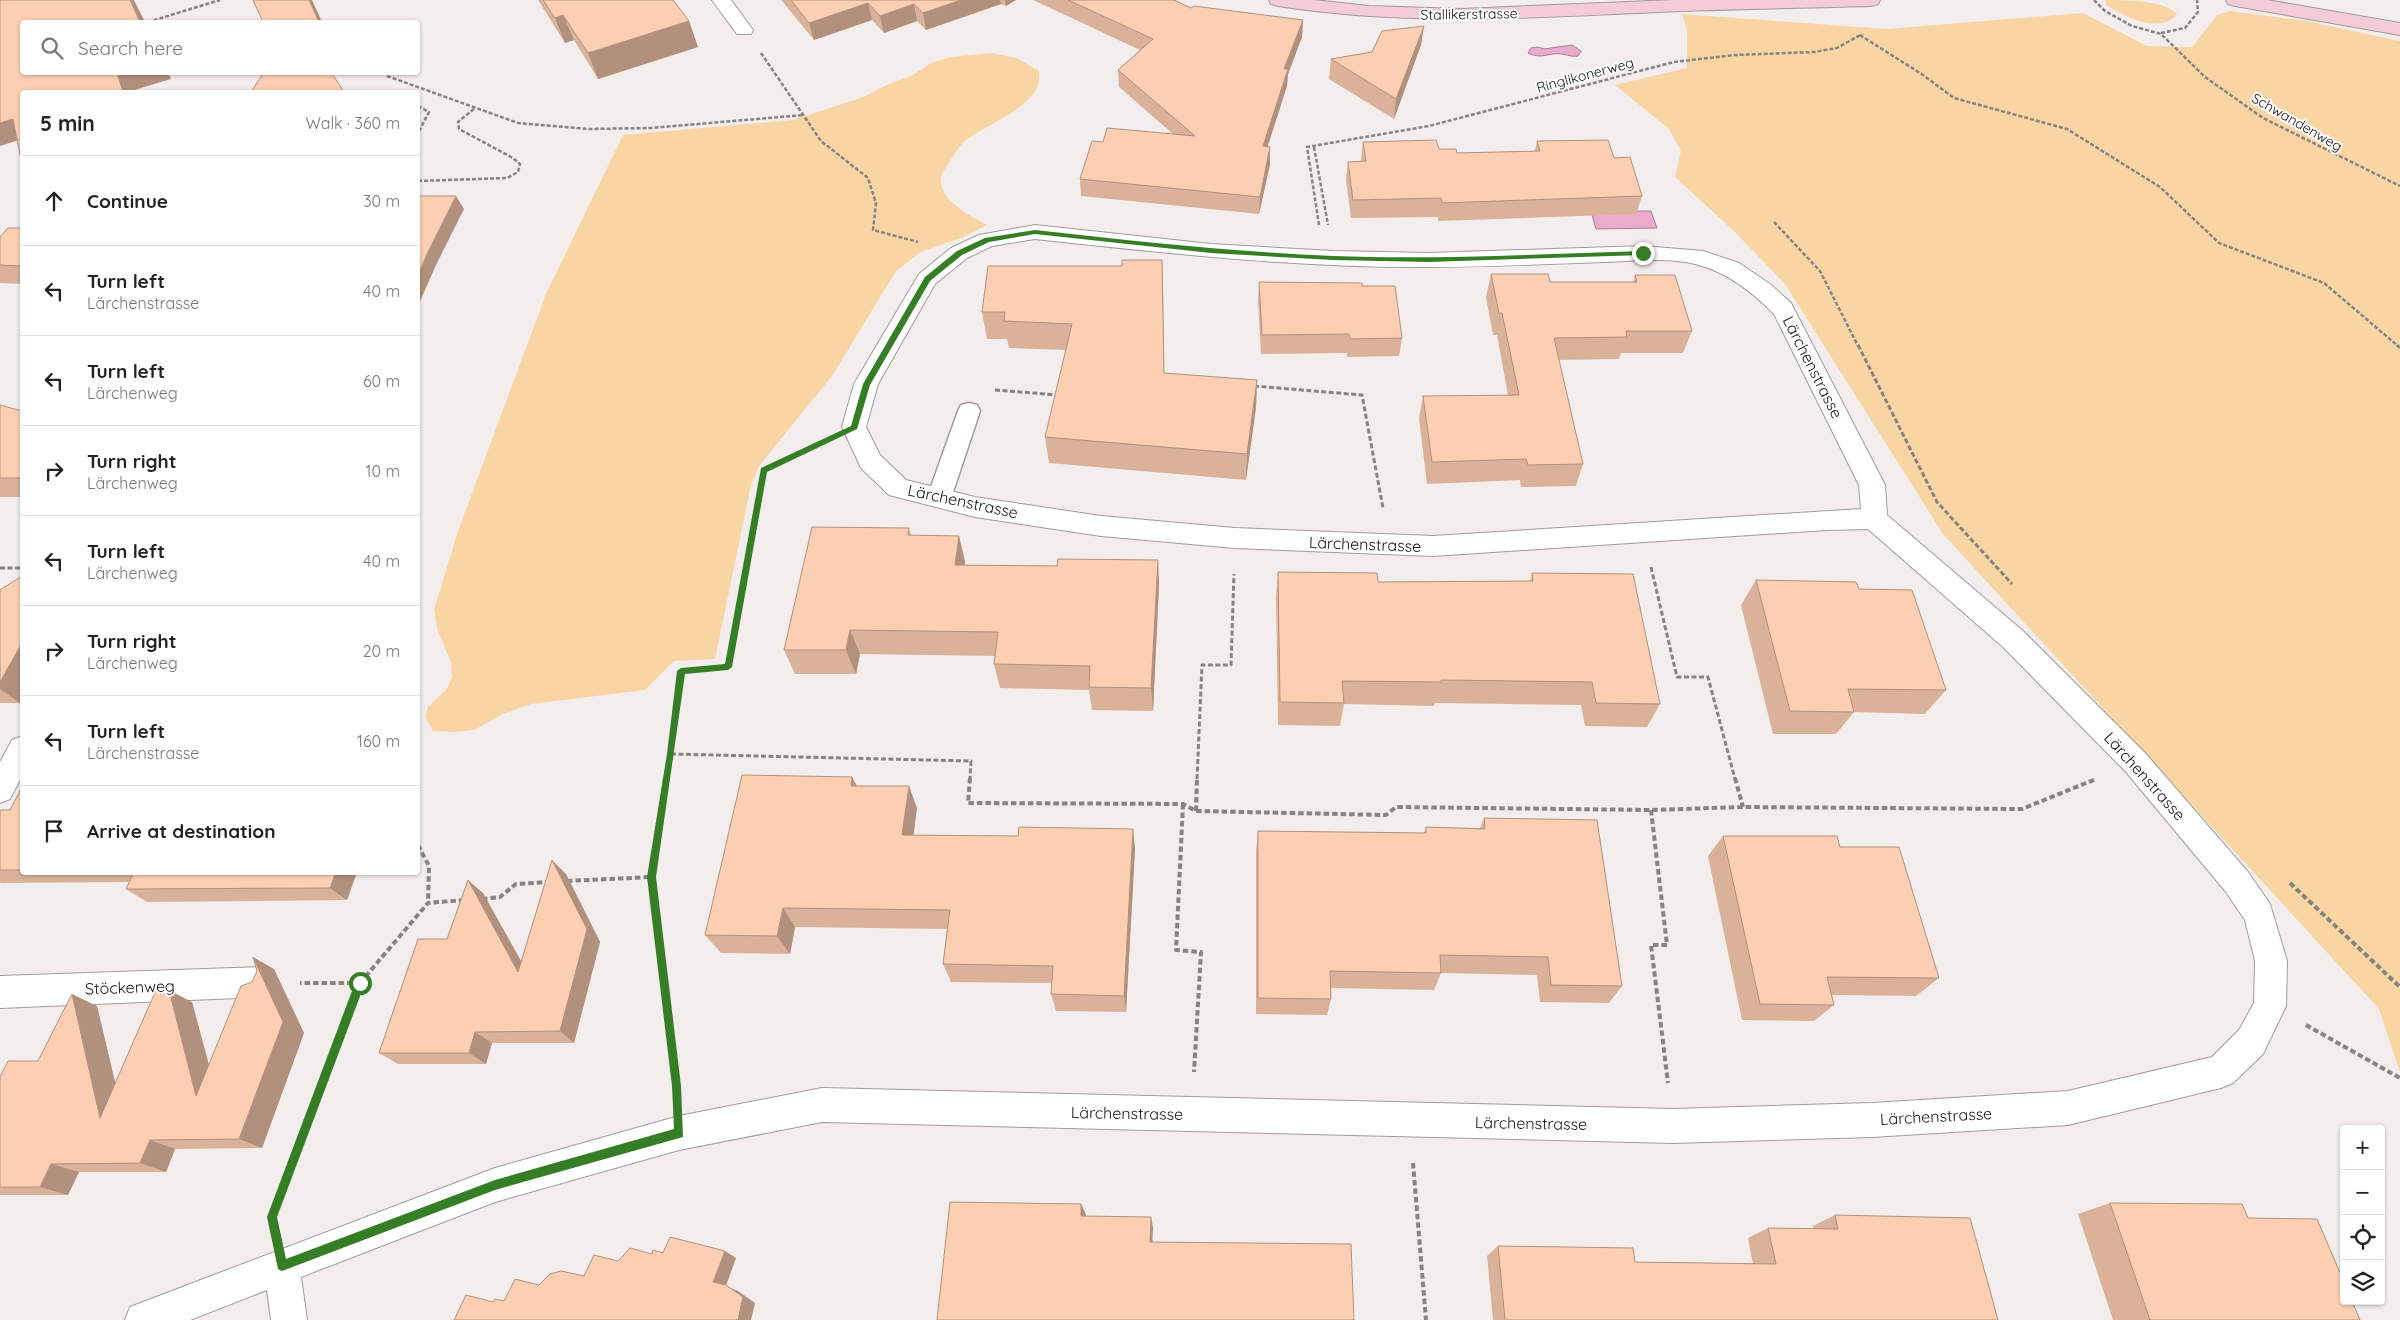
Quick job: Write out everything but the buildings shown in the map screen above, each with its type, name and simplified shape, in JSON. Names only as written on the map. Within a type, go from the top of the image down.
[{"type":"main road","name":"Stallikerstrasse","points":[[1278,0],[1370,12],[1458,15],[1702,4],[1871,0]]},
{"type":"main road","points":[[2235,0],[2400,29]]},
{"type":"street","points":[[721,0],[744,30]]},
{"type":"street","name":"Lärchenstrasse","points":[[143,1320],[495,1185],[679,1133],[822,1105],[1673,1126],[1872,1120],[2068,1108],[2221,1071],[2251,1042],[2270,1006],[2271,961],[2259,914],[2237,882],[2136,763],[2013,639],[1874,519],[1434,546],[1235,538],[1101,526],[975,507],[898,488],[870,461],[854,427],[866,384],[927,279],[959,253],[987,240],[1035,232],[1211,251],[1329,258],[1428,260],[1643,253],[1695,256],[1731,268],[1762,289],[1783,309],[1872,485],[1874,519]]},
{"type":"street","name":"Stöckenweg","points":[[0,992],[260,982]]},
{"type":"street","points":[[282,1266],[289,1320]]},
{"type":"lane","points":[[939,498],[969,411]]},
{"type":"path","points":[[155,20],[220,0]]},
{"type":"path","name":"Schwandenweg","points":[[2094,0],[2105,11],[2132,26],[2161,34],[2206,76],[2263,118],[2338,157],[2400,186]]},
{"type":"path","points":[[2161,34],[2185,28],[2198,12],[2197,0]]},
{"type":"path","points":[[744,30],[822,141],[868,178],[876,203],[873,230],[959,253]]},
{"type":"path","name":"Ringlikonerweg","points":[[1329,258],[1307,148],[1429,126],[1674,62],[1735,55],[1814,52],[1837,48],[1860,35],[1923,75],[1954,98],[2067,129],[2160,188],[2219,243],[2324,283],[2400,348]]},
{"type":"path","points":[[387,76],[518,123],[588,129],[651,128],[804,115]]},
{"type":"path","points":[[420,107],[429,112],[420,129]]},
{"type":"path","points":[[420,181],[507,178],[518,172],[520,164],[459,129],[458,122],[475,107]]},
{"type":"path","points":[[1314,147],[1329,258]]},
{"type":"path","points":[[1774,222],[1820,270],[1937,502],[2018,590]]},
{"type":"path","points":[[1246,386],[1362,395],[1390,545]]},
{"type":"path","points":[[969,411],[997,388],[1058,395],[1067,394]]},
{"type":"path","points":[[679,1133],[676,1086],[651,877],[671,754],[681,671],[728,667],[764,470],[854,427]]},
{"type":"path","points":[[1643,532],[1677,677],[1708,677],[1743,807]]},
{"type":"path","points":[[1196,811],[1202,665],[1232,665],[1235,538]]},
{"type":"path","points":[[0,568],[20,568]]},
{"type":"path","points":[[671,754],[971,762],[968,803],[1183,804],[1196,811],[1386,815],[1396,807],[1651,810],[1743,807],[2022,809],[2136,763]]},
{"type":"path","points":[[1183,804],[1176,950],[1201,952],[1192,1115]]},
{"type":"path","points":[[1651,810],[1667,945],[1651,945],[1673,1126]]},
{"type":"path","points":[[282,1266],[272,1217],[360,983],[428,903],[429,866],[420,850]]},
{"type":"path","points":[[564,881],[651,877]]},
{"type":"path","points":[[2287,880],[2400,988]]},
{"type":"path","points":[[428,903],[500,897],[516,884],[554,882]]},
{"type":"path","points":[[260,982],[360,983]]},
{"type":"path","points":[[2270,1006],[2400,1078]]},
{"type":"path","points":[[1410,1120],[1426,1320]]},
{"type":"shaded area","points":[[2105,0],[2154,3],[2171,9],[2177,14],[2170,20],[2152,24],[2132,19],[2114,10],[2106,5]]},
{"type":"shaded area","points":[[2230,11],[2306,21],[2400,41],[2400,1072],[2379,1009],[1943,534],[1785,284],[1734,231],[1675,177],[1681,151],[1669,129],[1615,85],[1687,68],[1687,30],[1682,14],[1886,29],[2083,13],[2147,46],[2192,47],[2217,15]]},
{"type":"shaded area","points":[[1572,45],[1581,51],[1578,56],[1557,54],[1537,56],[1528,53],[1531,48],[1538,47],[1544,49]]},
{"type":"shaded area","points":[[991,53],[1016,58],[1038,70],[1039,82],[1034,93],[1024,103],[964,142],[943,172],[941,183],[943,191],[948,198],[963,211],[987,225],[961,238],[921,252],[896,271],[832,376],[759,466],[751,485],[715,659],[674,661],[645,690],[531,704],[503,714],[474,730],[456,732],[433,731],[425,717],[428,707],[447,689],[452,677],[451,662],[438,632],[434,610],[458,531],[546,294],[623,135],[793,120],[866,96],[880,88],[913,75],[931,63],[951,57]]},
{"type":"shaded area","points":[[1591,211],[1651,211],[1657,228],[1596,229]]},
{"type":"route","points":[[360,983],[272,1217],[282,1266],[495,1185],[679,1133],[676,1086],[651,877],[671,754],[681,671],[728,667],[764,470],[854,427],[866,384],[927,279],[959,253],[987,240],[1035,232],[1211,251],[1333,258],[1428,260],[1643,253]]}]
